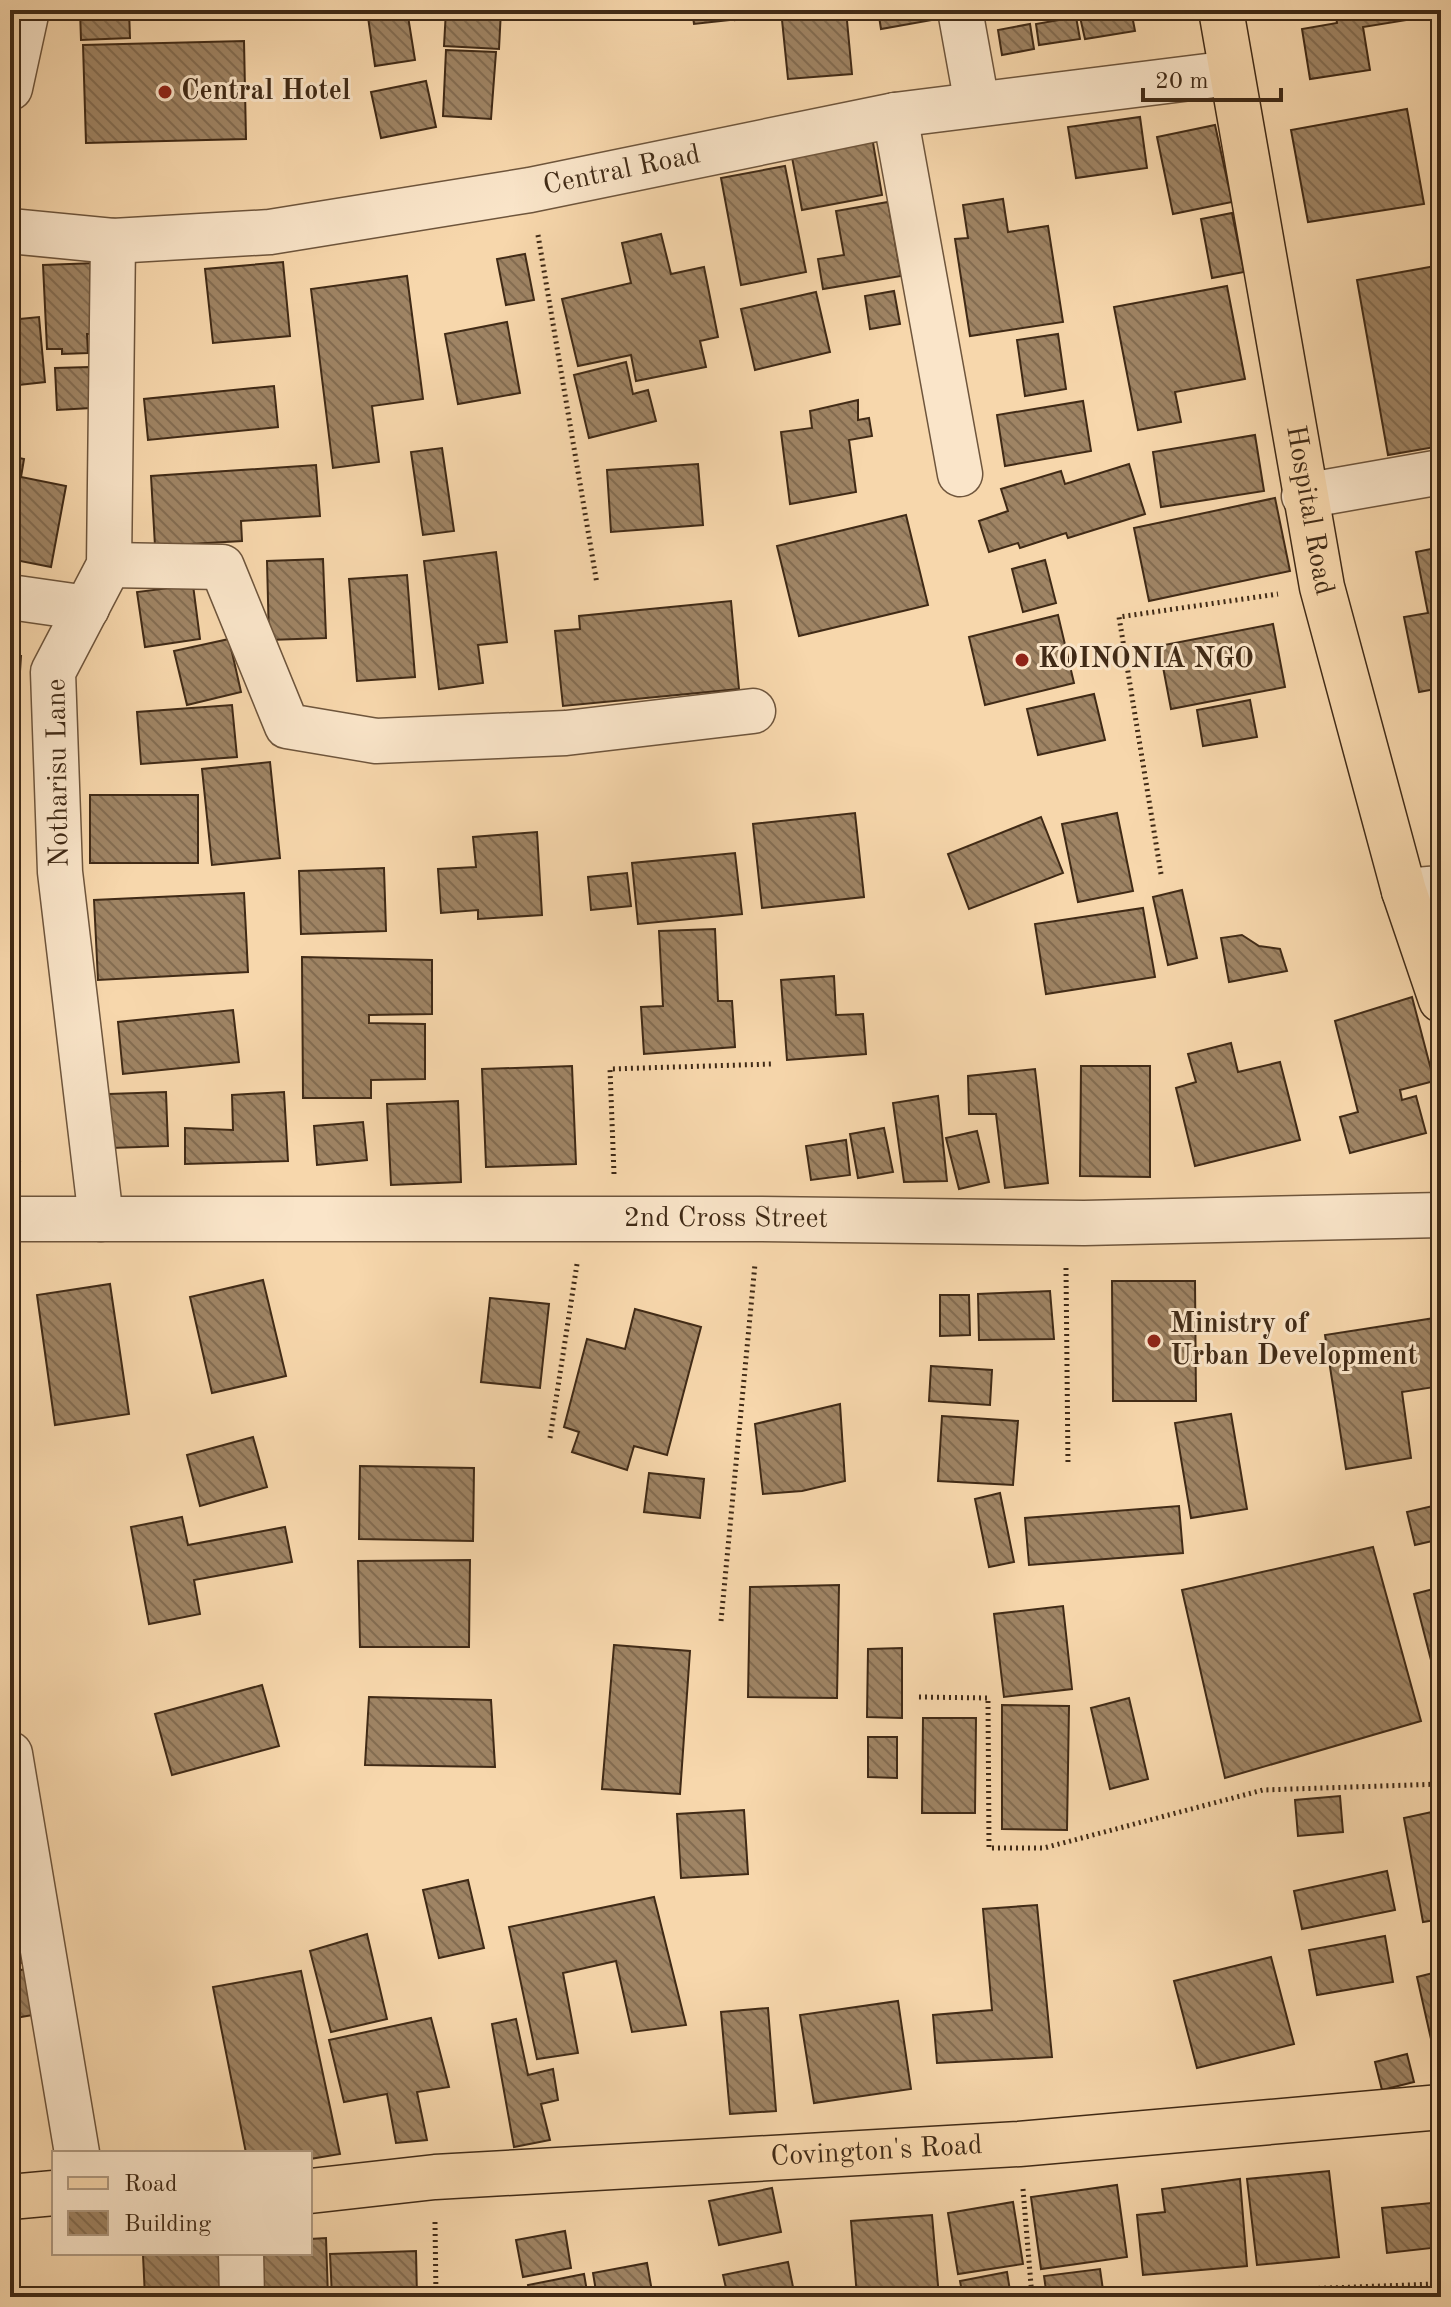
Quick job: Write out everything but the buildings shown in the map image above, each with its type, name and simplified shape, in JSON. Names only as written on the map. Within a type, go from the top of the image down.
[{"type":"main road","name":"Hospital Road","points":[[1221,10],[1322,587],[1423,890],[1441,1000]]},
{"type":"main road","name":"Covington's Road","points":[[312,2191],[435,2177],[1019,2144],[1441,2107]]},
{"type":"main road","points":[[10,2197],[52,2193]]},
{"type":"street","points":[[10,88],[27,10]]},
{"type":"street","points":[[960,10],[977,104]]},
{"type":"street","name":"Central Road","points":[[10,231],[113,241],[270,232],[530,190],[895,115],[1231,73]]},
{"type":"street","points":[[895,115],[960,474]]},
{"type":"street","name":"Notharisu Lane","points":[[101,1219],[60,872],[53,672],[109,565],[113,241]]},
{"type":"street","points":[[1304,496],[1441,472]]},
{"type":"street","points":[[109,565],[222,567],[287,726],[376,741],[566,733],[753,711]]},
{"type":"street","points":[[10,597],[87,608]]},
{"type":"street","name":"2nd Cross Street","points":[[10,1219],[760,1219],[1065,1223],[1441,1215]]},
{"type":"street","points":[[10,1754],[77,2151]]},
{"type":"street","points":[[241,2255],[242,2297]]},
{"type":"path","points":[[530,190],[597,584]]},
{"type":"path","points":[[1161,874],[1119,617],[1322,587]]},
{"type":"path","points":[[550,1438],[600,1219],[610,1069],[772,1064]]},
{"type":"path","points":[[721,1621],[760,1219]]},
{"type":"path","points":[[1065,1223],[1068,1466]]},
{"type":"path","points":[[919,1697],[988,1698],[989,1848],[1044,1848],[1263,1790],[1441,1784]]},
{"type":"path","points":[[1019,2144],[1032,2297]]},
{"type":"path","points":[[435,2177],[436,2297]]},
{"type":"path","points":[[1302,2297],[1302,2289],[1435,2284],[1441,2290]]},
{"type":"place","name":"Central Hotel","points":[[165,92]]},
{"type":"place","name":"KOINONIA NGO","points":[[1022,660]]},
{"type":"place","name":"Ministry of Urban Development","points":[[1154,1341]]}]
